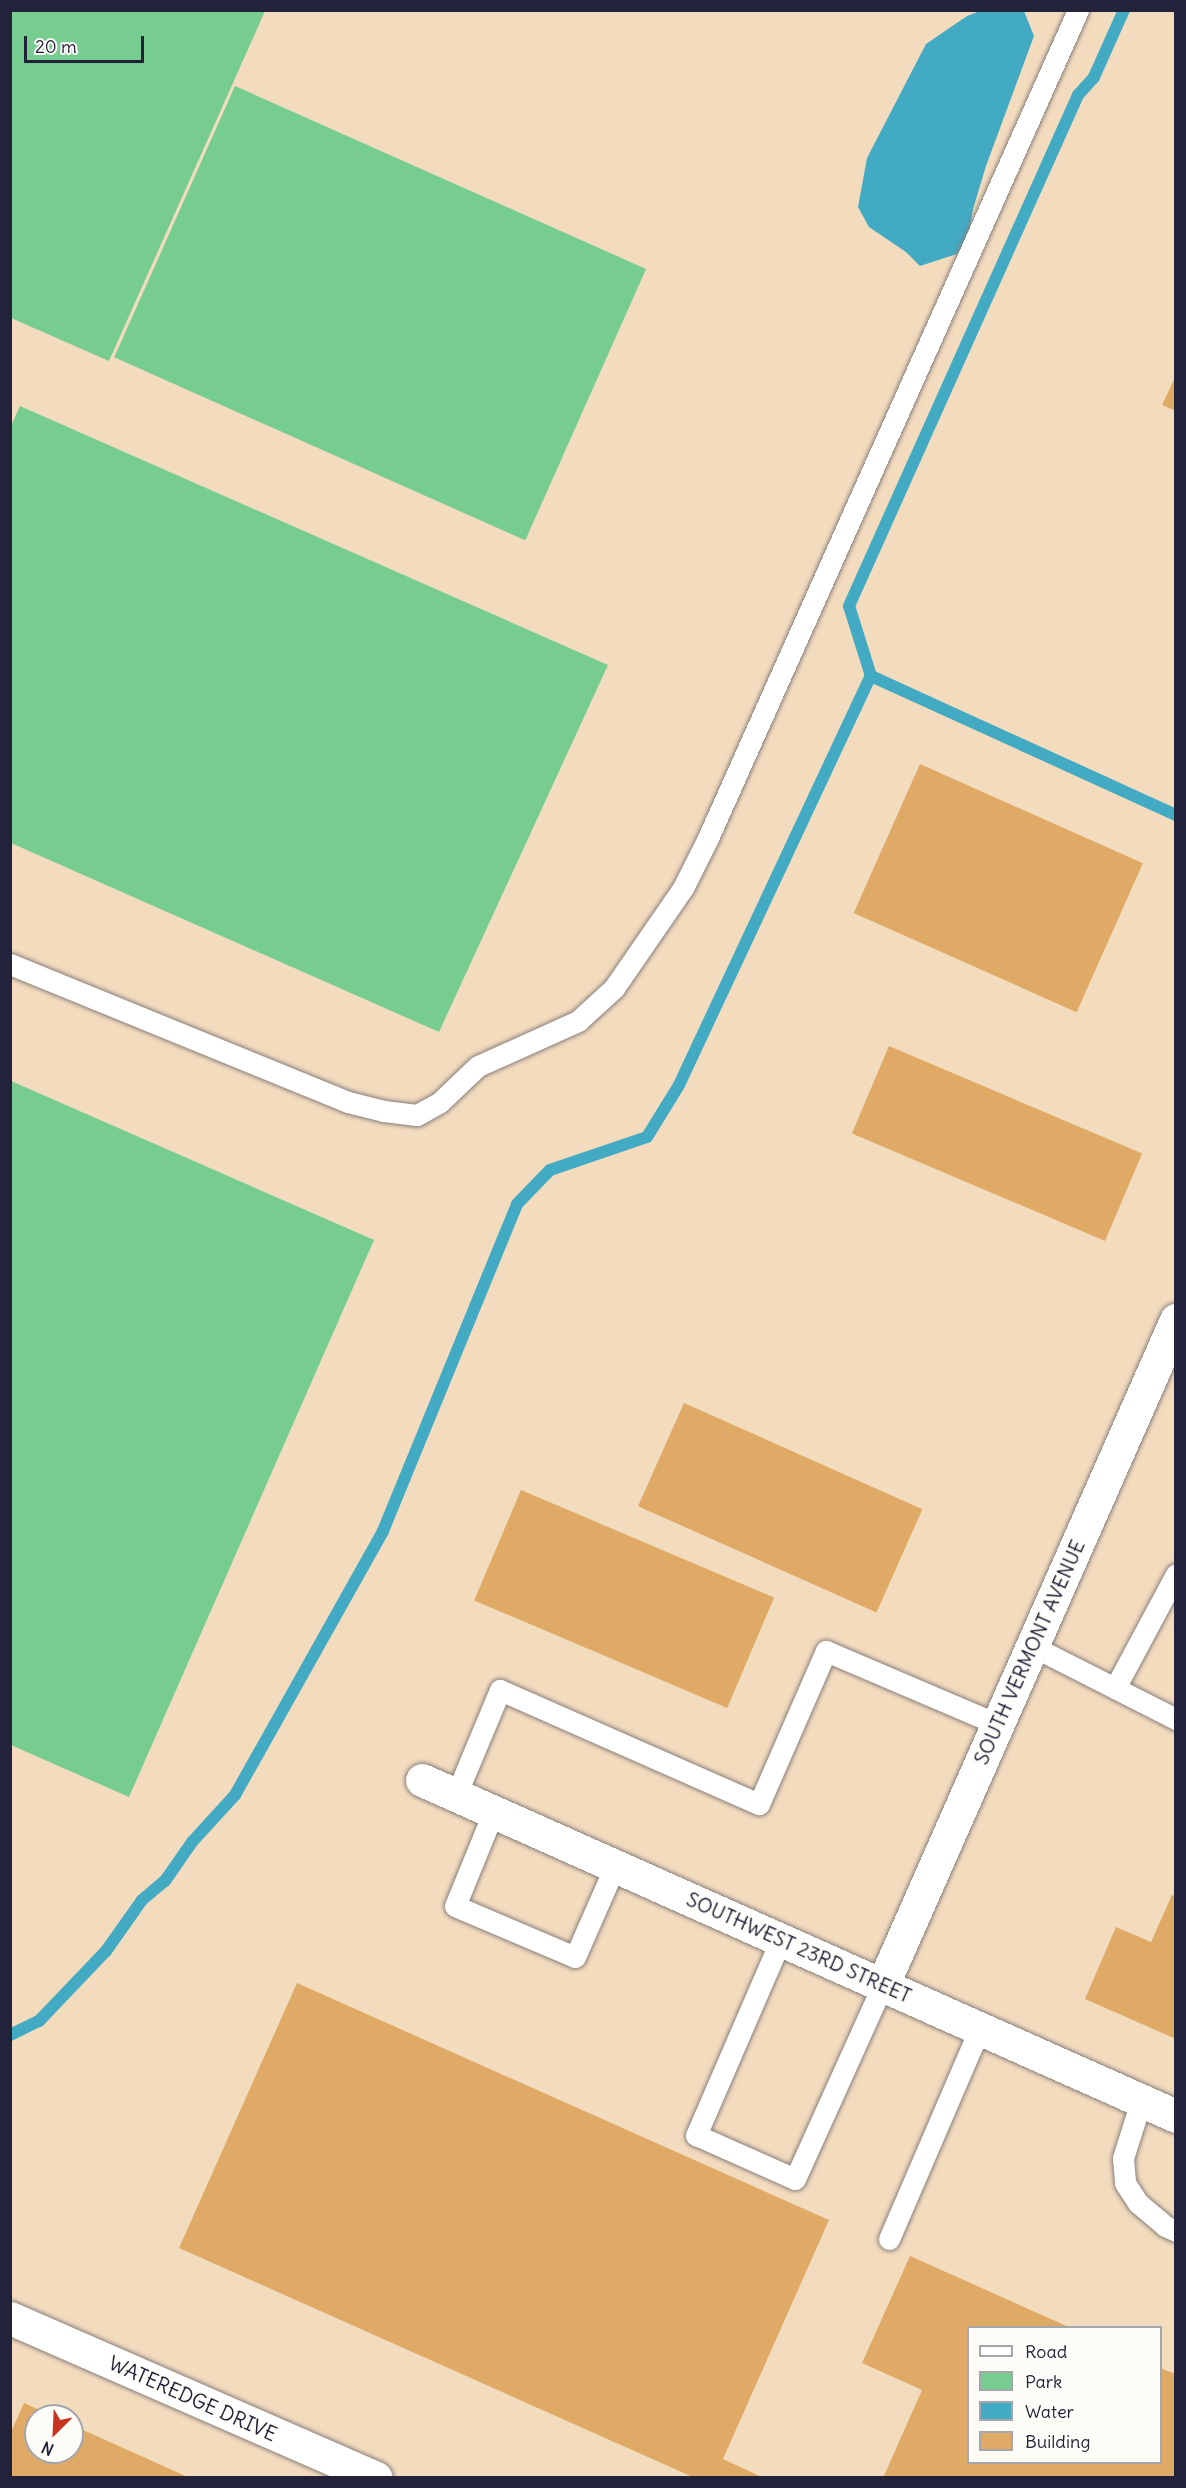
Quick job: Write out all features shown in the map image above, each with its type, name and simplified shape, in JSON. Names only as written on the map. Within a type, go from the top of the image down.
[{"type":"street","name":"SOUTH VERMONT AVENUE","points":[[883,1984],[1176,1320]]},
{"type":"street","name":"SOUTHWEST 23RD STREET","points":[[422,1780],[1176,2116]]},
{"type":"street","name":"WATEREDGE DRIVE","points":[[10,2318],[376,2478]]},
{"type":"lane","points":[[10,964],[348,1102],[384,1111],[417,1115],[440,1102],[478,1066],[504,1052],[578,1021],[614,988],[683,888],[708,838],[1078,10]]},
{"type":"lane","points":[[1115,1688],[1176,1574]]},
{"type":"lane","points":[[1032,1646],[1176,1719]]},
{"type":"lane","points":[[456,1795],[500,1690],[759,1804],[826,1651],[997,1724]]},
{"type":"lane","points":[[493,1813],[455,1906],[575,1957],[615,1866]]},
{"type":"lane","points":[[781,1939],[696,2135],[795,2180],[883,1984]]},
{"type":"lane","points":[[889,2240],[980,2028]]},
{"type":"lane","points":[[1141,2101],[1123,2158],[1125,2183],[1138,2203],[1164,2226],[1176,2231]]},
{"type":"green space","points":[[11,10],[265,11],[109,361],[11,318]]},
{"type":"green space","points":[[235,86],[646,269],[525,540],[114,357]]},
{"type":"green space","points":[[20,406],[608,665],[439,1032],[11,843],[10,428]]},
{"type":"green space","points":[[11,1081],[374,1240],[129,1797],[11,1745]]},
{"type":"water","points":[[980,11],[1024,11],[1034,36],[986,166],[973,209],[966,251],[920,266],[906,252],[869,227],[858,207],[867,158],[926,44],[967,16]]},
{"type":"building","points":[[1176,375],[1176,411],[1162,405]]},
{"type":"building","points":[[920,764],[1143,863],[1077,1012],[854,913]]},
{"type":"building","points":[[889,1046],[1142,1153],[1105,1241],[852,1133]]},
{"type":"building","points":[[684,1403],[922,1509],[876,1612],[638,1506]]},
{"type":"building","points":[[521,1490],[774,1597],[727,1708],[474,1600]]},
{"type":"building","points":[[1172,1895],[1176,1896],[1176,2039],[1085,1999],[1116,1927],[1151,1942]]},
{"type":"building","points":[[297,1983],[829,2220],[723,2459],[764,2478],[695,2478],[179,2248]]},
{"type":"building","points":[[910,2256],[1067,2326],[967,2326],[967,2464],[1162,2464],[1162,2369],[1176,2374],[1176,2478],[883,2478],[922,2390],[862,2363]]},
{"type":"building","points":[[24,2403],[26,2404],[24,2404],[24,2464],[84,2464],[84,2430],[190,2478],[10,2478],[10,2434]]},
{"type":"waterway","points":[[10,2035],[39,2021],[106,1951],[142,1900],[165,1881],[192,1842],[235,1795],[383,1531],[517,1204],[550,1170],[647,1137],[679,1085],[871,676],[849,606],[1078,95],[1094,77],[1124,10]]},
{"type":"waterway","points":[[871,676],[1176,815]]}]
